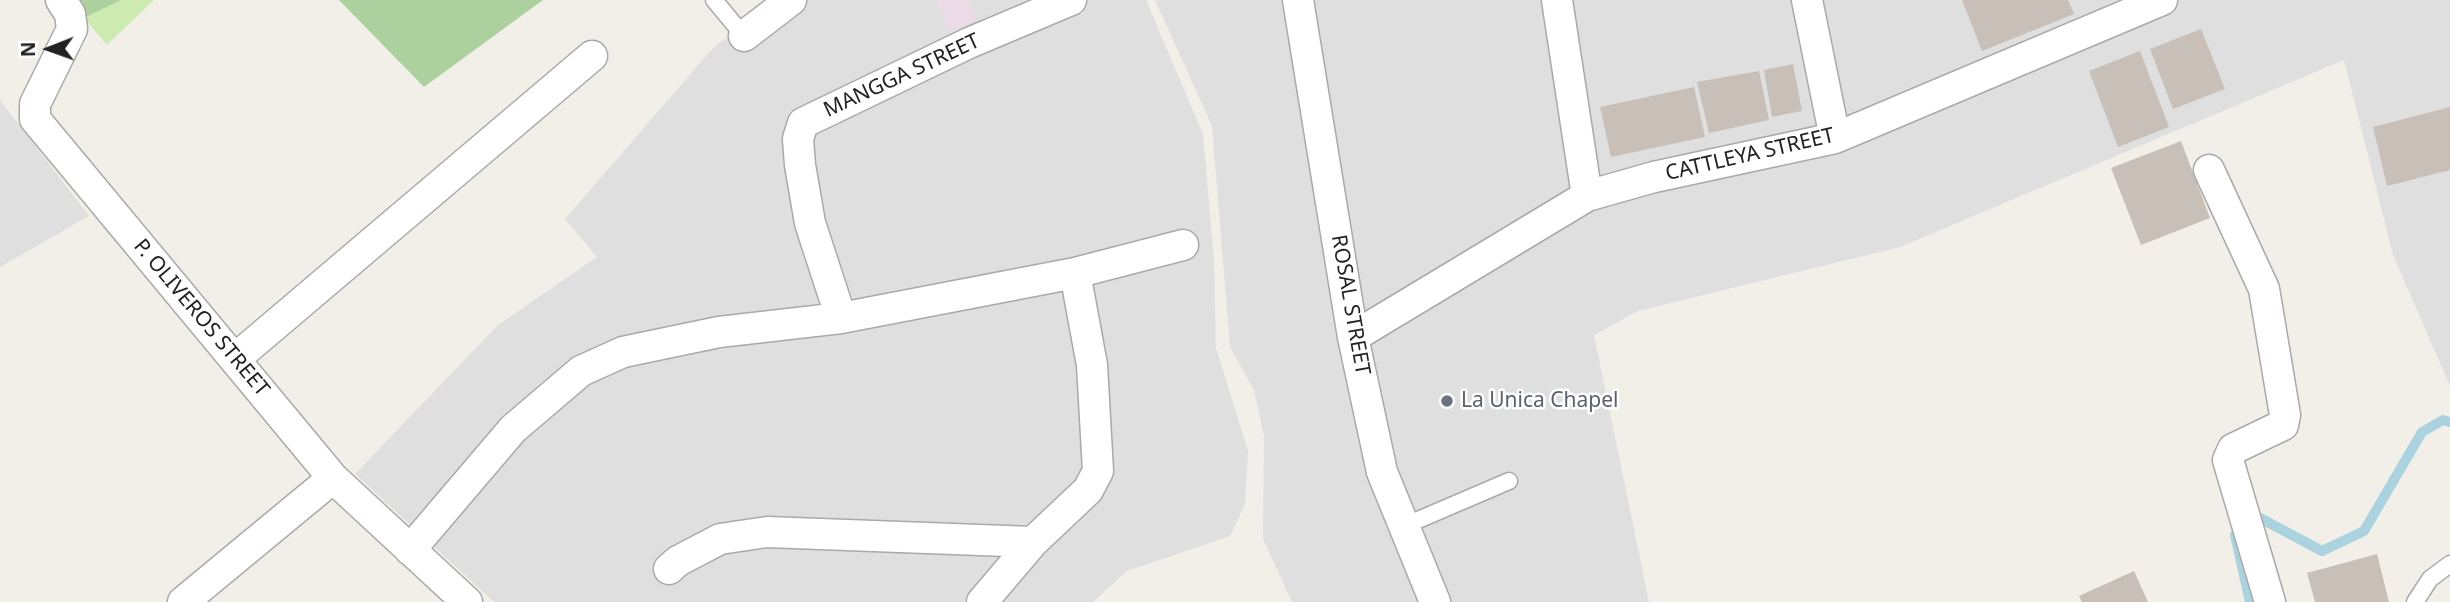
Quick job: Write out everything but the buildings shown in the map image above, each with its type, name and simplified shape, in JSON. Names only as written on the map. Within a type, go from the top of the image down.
[{"type":"street","name":"P. OLIVEROS STREET","points":[[61,0],[70,15],[72,30],[55,70],[35,104],[35,119],[333,478],[467,602]]},
{"type":"street","points":[[744,36],[791,0]]},
{"type":"street","name":"MANGGA STREET","points":[[841,318],[810,223],[800,165],[799,139],[803,123],[969,43],[1071,0]]},
{"type":"street","points":[[1557,0],[1587,196]]},
{"type":"street","points":[[1807,0],[1835,138]]},
{"type":"street","name":"CATTLEYA STREET","points":[[1353,337],[1587,196],[1654,177],[1835,138],[2162,0]]},
{"type":"street","name":"ROSAL STREET","points":[[1303,4],[1353,337],[1382,472],[1435,602]]},
{"type":"street","points":[[236,358],[592,56]]},
{"type":"street","points":[[2209,170],[2264,289],[2285,415],[2283,425],[2233,449],[2228,460],[2270,602]]},
{"type":"street","points":[[411,550],[513,429],[581,371],[623,352],[719,332],[841,318],[1075,273],[1183,245]]},
{"type":"street","points":[[982,602],[1033,542],[1088,490],[1098,471],[1092,365],[1075,273]]},
{"type":"street","points":[[183,602],[333,478]]},
{"type":"street","points":[[670,569],[678,561],[720,539],[768,532],[1033,542]]},
{"type":"lane","points":[[714,0],[744,36]]},
{"type":"lane","points":[[1404,526],[1509,481]]},
{"type":"lane","points":[[2415,602],[2430,579],[2450,564]]},
{"type":"shaded area","points":[[776,0],[1146,0],[1203,134],[1214,260],[1216,348],[1248,451],[1245,504],[1230,536],[1127,571],[1093,602],[494,602],[355,474],[498,325],[597,257],[565,219],[713,48]]},
{"type":"shaded area","points":[[935,0],[967,0],[976,20],[949,31]]},
{"type":"shaded area","points":[[1155,0],[2450,0],[2450,386],[2393,255],[2344,60],[1900,247],[1638,311],[1594,335],[1649,602],[1292,602],[1263,539],[1264,436],[1254,390],[1230,347],[1212,126]]},
{"type":"shaded area","points":[[0,100],[89,216],[0,267]]},
{"type":"green space","points":[[71,0],[121,0],[84,18]]},
{"type":"green space","points":[[121,0],[154,0],[107,45],[84,18]]},
{"type":"green space","points":[[339,0],[543,0],[424,87]]},
{"type":"waterway","points":[[2260,518],[2322,551],[2364,531],[2422,432],[2443,420],[2450,422]]},
{"type":"waterway","points":[[2235,535],[2250,602]]},
{"type":"place","name":"La Unica Chapel","points":[[1447,401]]}]
